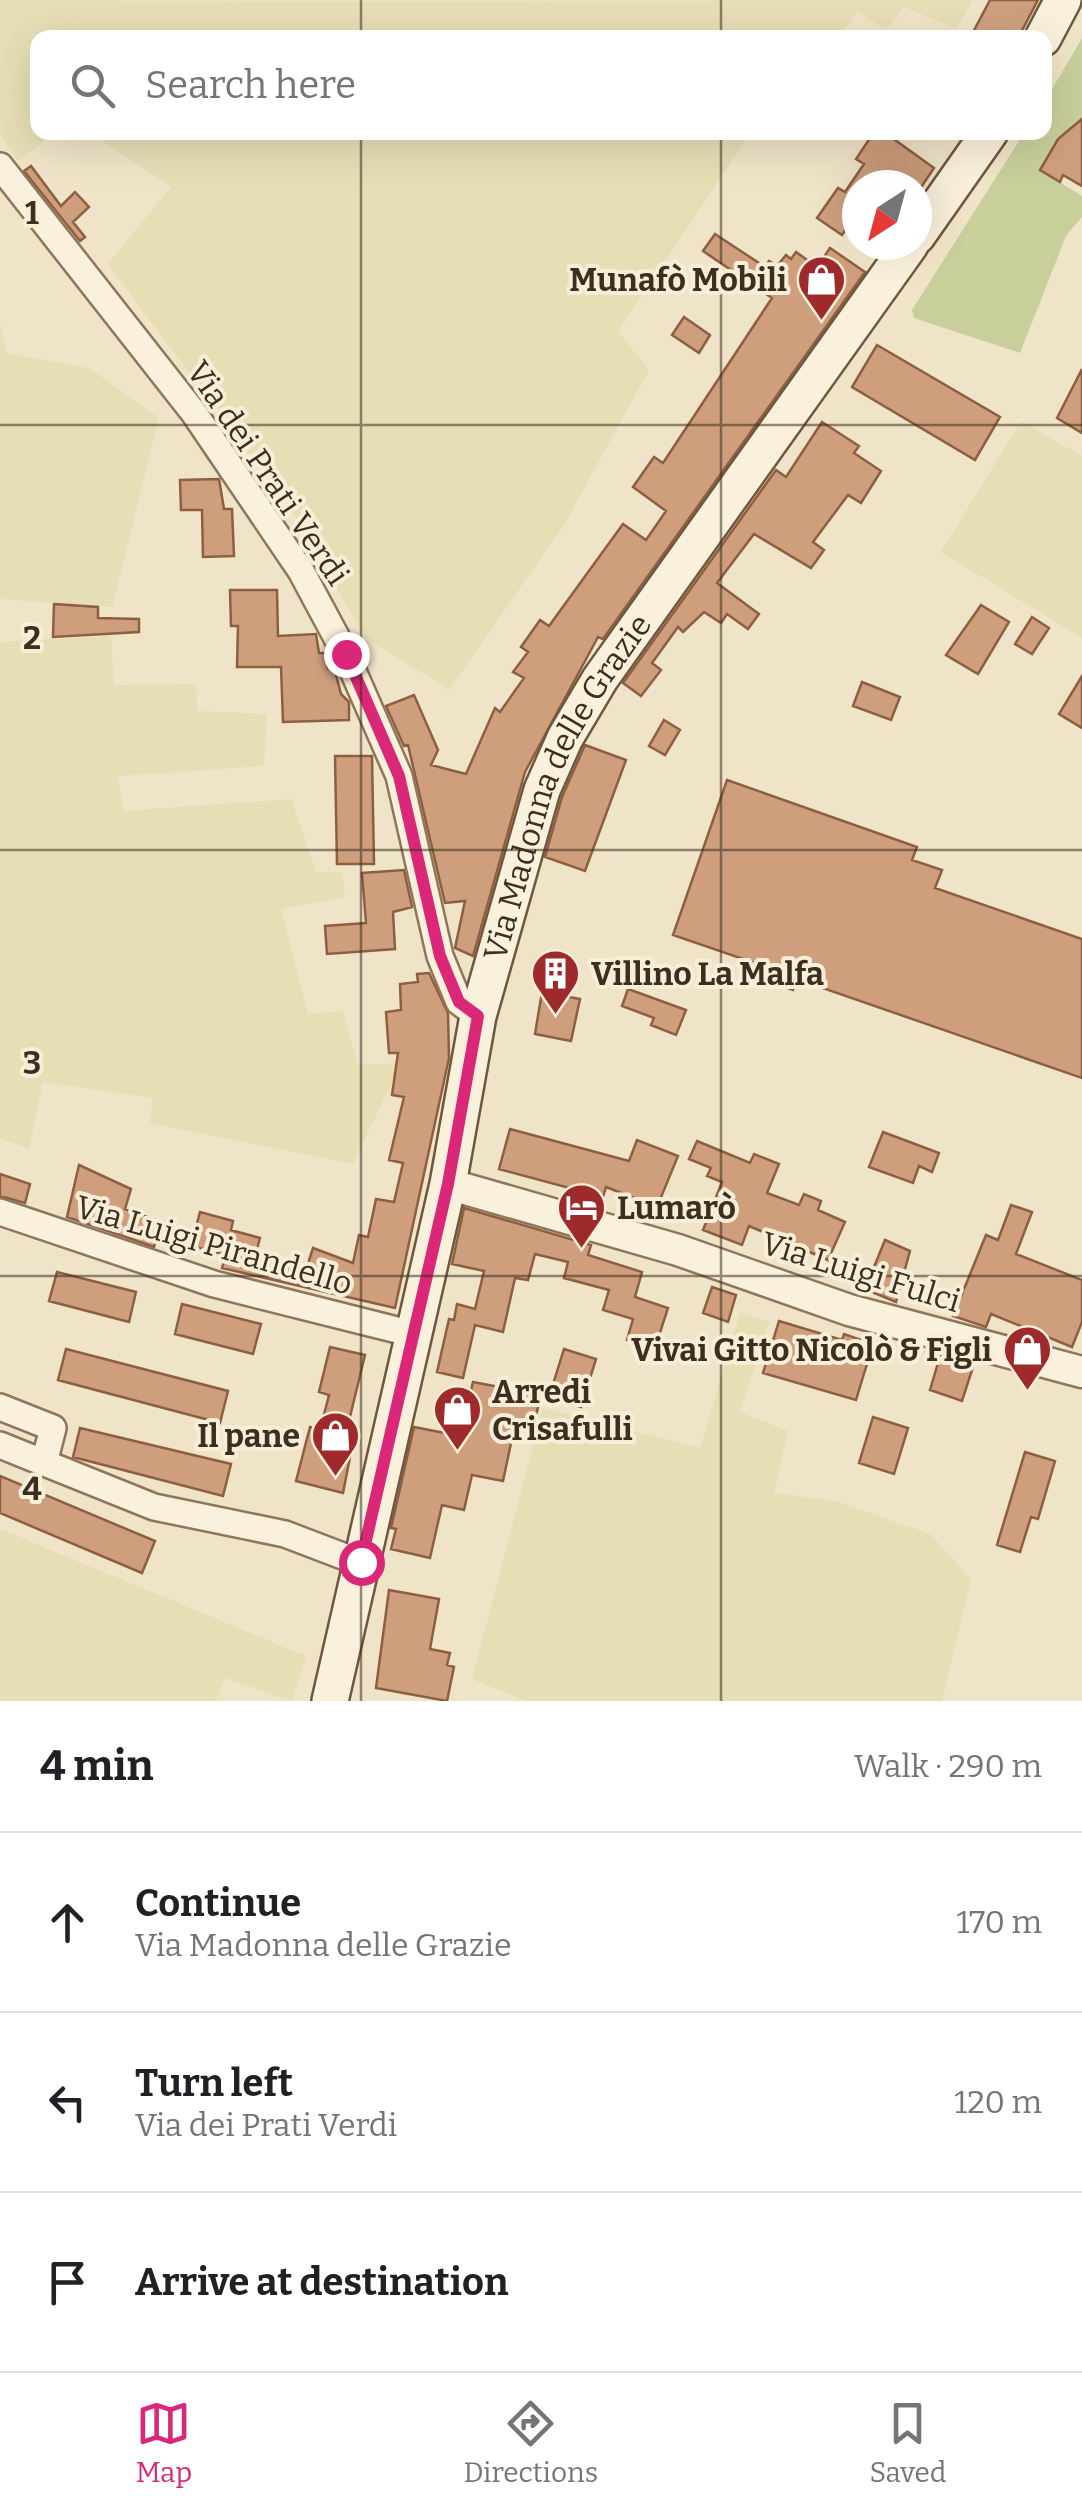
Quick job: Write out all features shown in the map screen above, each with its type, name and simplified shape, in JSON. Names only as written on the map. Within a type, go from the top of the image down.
[{"type":"main road","points":[[1047,30],[1064,0]]},
{"type":"main road","points":[[932,215],[984,140]]},
{"type":"main road","name":"Via Madonna delle Grazie","points":[[330,1701],[448,1184],[478,1016],[524,846],[566,738],[600,678],[899,260]]},
{"type":"street","name":"Via dei Prati Verdi","points":[[0,166],[194,413],[302,571],[346,654],[399,776],[440,956],[459,1002],[478,1016]]},
{"type":"street","name":"Via Luigi Fulci","points":[[448,1184],[678,1250],[848,1310],[1082,1372]]},
{"type":"street","name":"Via Luigi Pirandello","points":[[0,1212],[214,1284],[413,1334]]},
{"type":"street","points":[[0,1407],[54,1428],[44,1462]]},
{"type":"street","points":[[0,1445],[154,1507],[285,1534],[361,1562]]},
{"type":"shaded area","points":[[0,0],[973,0],[956,28],[904,7],[886,30],[857,11],[844,30],[30,30],[30,140],[45,140],[18,161],[0,135]]},
{"type":"shaded area","points":[[100,140],[746,140],[618,331],[649,370],[564,525],[449,690],[365,637],[294,514],[108,264],[171,187]]},
{"type":"shaded area","points":[[0,322],[6,353],[89,368],[159,418],[112,607],[0,599]]},
{"type":"shaded area","points":[[1021,421],[1082,456],[1082,638],[941,552]]},
{"type":"shaded area","points":[[111,636],[114,685],[196,684],[197,711],[267,714],[264,766],[118,776],[123,811],[291,799],[316,872],[342,872],[345,897],[281,909],[308,1014],[343,1011],[358,1065],[401,1063],[353,1164],[150,1123],[153,1098],[43,1082],[29,1149],[0,1138],[0,642]]},
{"type":"shaded area","points":[[740,1313],[769,1322],[740,1412],[788,1431],[774,1493],[835,1501],[930,1534],[971,1579],[942,1701],[526,1701],[472,1679],[543,1408],[700,1448]]},
{"type":"shaded area","points":[[0,1529],[306,1656],[292,1701],[225,1678],[216,1701],[0,1701]]},
{"type":"green space","points":[[1082,38],[1082,119],[1058,139],[1040,170],[1082,196],[1082,217],[1066,236],[1020,353],[914,318],[912,310],[1020,140],[1052,140],[1052,89]]},
{"type":"building","points":[[990,0],[1038,0],[1022,30],[974,30]]},
{"type":"building","points":[[1082,119],[1082,186],[1063,175],[1060,182],[1040,170],[1058,139]]},
{"type":"building","points":[[869,140],[895,140],[934,168],[860,170],[864,164],[856,159]]},
{"type":"building","points":[[31,166],[61,206],[75,192],[89,207],[73,222],[85,237],[80,241],[24,171]]},
{"type":"building","points":[[838,188],[842,190],[842,235],[817,218]]},
{"type":"building","points":[[715,234],[765,267],[769,261],[777,266],[786,255],[791,259],[796,252],[817,267],[830,248],[842,260],[865,272],[603,639],[598,637],[525,772],[473,956],[455,948],[465,901],[445,903],[408,745],[404,746],[386,706],[414,695],[438,750],[431,765],[466,774],[495,708],[500,712],[524,678],[513,672],[528,652],[521,647],[540,620],[549,626],[623,524],[646,540],[666,511],[633,487],[654,457],[663,463],[772,298],[703,251]]},
{"type":"building","points":[[684,317],[710,335],[699,353],[672,335]]},
{"type":"building","points":[[877,345],[1000,417],[975,460],[852,387]]},
{"type":"building","points":[[1082,369],[1082,433],[1057,418]]},
{"type":"building","points":[[822,422],[859,446],[854,453],[881,471],[861,503],[848,495],[813,542],[824,550],[811,568],[754,534],[717,583],[759,614],[748,629],[727,614],[721,623],[704,612],[683,632],[678,627],[652,663],[661,670],[641,696],[623,683],[776,470],[786,477]]},
{"type":"building","points":[[219,479],[224,509],[232,509],[234,556],[203,557],[202,510],[181,510],[180,480]]},
{"type":"building","points":[[230,590],[277,590],[278,636],[316,634],[319,653],[326,653],[328,668],[334,667],[341,694],[349,702],[349,720],[283,722],[281,667],[237,667],[238,626],[231,626]]},
{"type":"building","points":[[54,604],[98,607],[98,618],[139,619],[139,632],[53,637]]},
{"type":"building","points":[[981,605],[1009,622],[978,674],[946,655]]},
{"type":"building","points":[[1032,617],[1049,628],[1032,654],[1015,644]]},
{"type":"building","points":[[1082,676],[1082,728],[1059,714]]},
{"type":"building","points":[[862,682],[900,697],[891,720],[853,706]]},
{"type":"building","points":[[664,720],[680,730],[665,755],[649,746]]},
{"type":"building","points":[[585,745],[626,760],[585,871],[545,857],[562,797]]},
{"type":"building","points":[[335,756],[372,756],[374,864],[337,864]]},
{"type":"building","points":[[727,780],[917,847],[912,860],[942,870],[935,888],[1082,939],[1082,1078],[797,979],[793,990],[748,974],[752,962],[673,935]]},
{"type":"building","points":[[404,870],[412,907],[393,912],[395,949],[327,954],[325,926],[366,923],[362,873]]},
{"type":"building","points":[[429,973],[448,1013],[449,1058],[395,1308],[222,1268],[226,1255],[191,1246],[200,1212],[233,1221],[231,1230],[260,1238],[256,1253],[307,1267],[313,1248],[353,1263],[359,1235],[368,1237],[376,1199],[394,1202],[403,1163],[389,1160],[404,1097],[392,1095],[398,1053],[389,1053],[386,1012],[401,1010],[400,984],[418,982],[417,974]]},
{"type":"building","points":[[628,989],[686,1010],[676,1035],[651,1025],[654,1018],[622,1006]]},
{"type":"building","name":"Villino La Malfa","points":[[542,992],[580,999],[571,1041],[535,1034]]},
{"type":"building","points":[[510,1129],[629,1161],[637,1140],[678,1156],[657,1207],[606,1187],[603,1197],[499,1169]]},
{"type":"building","points":[[883,1132],[939,1153],[932,1172],[919,1166],[913,1183],[869,1167]]},
{"type":"building","points":[[697,1141],[750,1163],[754,1154],[779,1164],[767,1193],[799,1205],[804,1194],[821,1201],[818,1210],[845,1222],[828,1260],[749,1226],[742,1245],[703,1230],[722,1182],[707,1176],[711,1168],[689,1159]]},
{"type":"building","points":[[79,1165],[131,1189],[125,1209],[161,1222],[154,1247],[67,1217]]},
{"type":"building","points":[[0,1174],[30,1184],[25,1203],[0,1196]]},
{"type":"building","points":[[1011,1205],[1032,1212],[1016,1254],[1082,1280],[1082,1322],[1072,1347],[991,1314],[986,1327],[953,1316],[986,1235],[998,1240]]},
{"type":"building","points":[[464,1208],[591,1245],[588,1255],[642,1272],[635,1297],[668,1308],[655,1348],[627,1340],[633,1319],[603,1310],[609,1290],[564,1278],[568,1262],[535,1254],[528,1280],[515,1278],[503,1332],[475,1325],[463,1378],[437,1372],[449,1319],[454,1320],[457,1304],[475,1309],[484,1271],[452,1264]]},
{"type":"building","points":[[885,1240],[910,1251],[896,1302],[865,1289]]},
{"type":"building","points":[[57,1272],[136,1292],[129,1322],[49,1301]]},
{"type":"building","points":[[712,1287],[736,1295],[728,1322],[703,1313]]},
{"type":"building","points":[[182,1304],[261,1324],[253,1354],[175,1334]]},
{"type":"building","points":[[779,1321],[842,1340],[844,1334],[873,1344],[856,1400],[763,1373]]},
{"type":"building","points":[[330,1347],[365,1355],[348,1425],[356,1427],[343,1493],[296,1481],[310,1427],[320,1430],[329,1395],[319,1392]]},
{"type":"building","points":[[66,1349],[228,1391],[220,1423],[58,1380]]},
{"type":"building","points":[[564,1349],[596,1359],[581,1407],[549,1397]]},
{"type":"building","points":[[940,1356],[973,1367],[962,1401],[930,1390]]},
{"type":"building","points":[[473,1382],[541,1395],[532,1432],[514,1429],[503,1481],[472,1475],[464,1510],[442,1505],[430,1558],[391,1549],[396,1529],[391,1528],[414,1427],[460,1436]]},
{"type":"building","points":[[873,1417],[908,1428],[894,1474],[859,1463]]},
{"type":"building","points":[[80,1428],[231,1464],[223,1496],[73,1457]]},
{"type":"building","points":[[1025,1452],[1055,1461],[1038,1519],[1031,1517],[1020,1552],[997,1545]]},
{"type":"building","points":[[0,1476],[155,1541],[142,1573],[0,1513]]},
{"type":"building","points":[[389,1590],[439,1599],[430,1649],[450,1653],[447,1665],[454,1667],[447,1701],[376,1688]]},
{"type":"place","name":"Munafò Mobili","points":[[822,322]]},
{"type":"place","name":"Villino La Malfa","points":[[556,1016]]},
{"type":"place","name":"Lumarò","points":[[582,1250]]},
{"type":"place","name":"Vivai Gitto Nicolò & Figli","points":[[1027,1392]]},
{"type":"place","name":"Arredi Crisafulli","points":[[457,1452]]},
{"type":"place","name":"Il pane","points":[[335,1478]]},
{"type":"route","points":[[346,654],[399,776],[440,956],[459,1002],[478,1016],[448,1184],[361,1562]]}]
